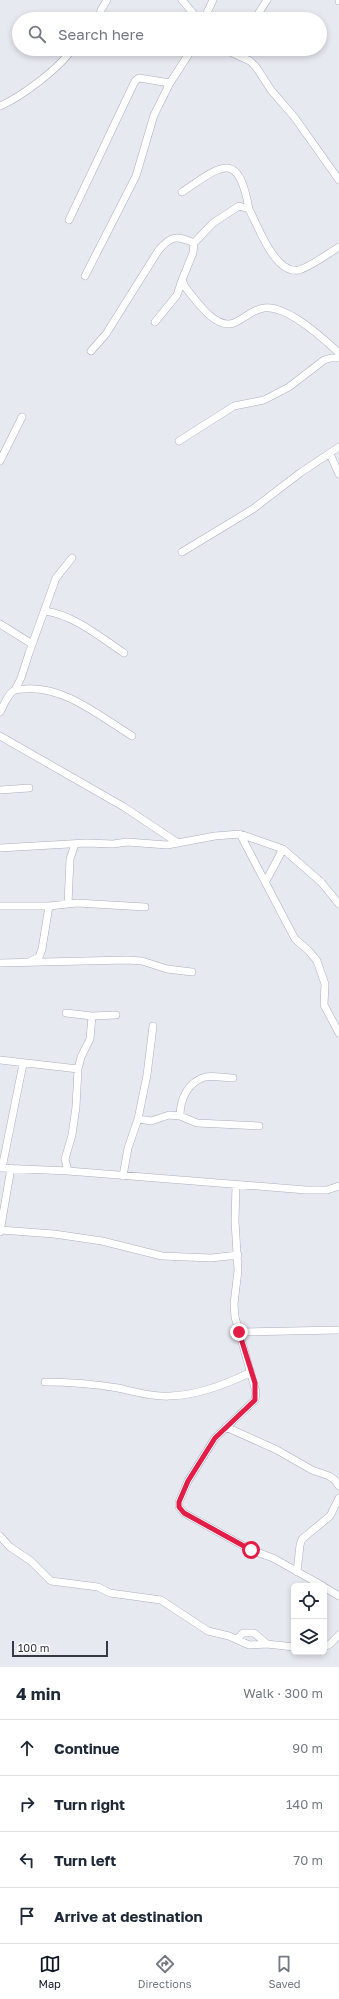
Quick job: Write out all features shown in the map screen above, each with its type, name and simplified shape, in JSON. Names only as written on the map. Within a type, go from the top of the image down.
[{"type":"street","points":[[101,12],[107,0]]},
{"type":"street","points":[[182,0],[192,12]]},
{"type":"street","points":[[207,12],[213,0]]},
{"type":"street","points":[[260,12],[267,0]]},
{"type":"street","points":[[0,106],[50,73],[68,56]]},
{"type":"street","points":[[85,276],[136,176],[154,115],[170,83],[187,56]]},
{"type":"street","points":[[242,57],[256,67],[272,90],[295,118],[339,180]]},
{"type":"street","points":[[68,220],[135,82],[139,78],[170,83]]},
{"type":"street","points":[[182,192],[217,169],[227,167],[237,172],[241,178],[249,209],[265,241],[278,262],[285,268],[297,270],[304,268],[339,247]]},
{"type":"street","points":[[155,322],[177,295],[192,258],[194,243],[213,223],[235,207],[239,206],[249,209]]},
{"type":"street","points":[[91,350],[106,334],[158,251],[167,240],[176,238],[194,243]]},
{"type":"street","points":[[182,280],[185,287],[214,320],[225,324],[233,324],[263,308],[274,308],[308,326],[339,353]]},
{"type":"street","points":[[179,441],[234,406],[255,402],[273,396],[289,387],[324,360],[339,358]]},
{"type":"street","points":[[0,461],[22,417]]},
{"type":"street","points":[[182,552],[253,509],[300,473],[339,447]]},
{"type":"street","points":[[330,454],[339,474]]},
{"type":"street","points":[[0,712],[10,695],[15,690],[21,678],[56,578],[72,558]]},
{"type":"street","points":[[45,611],[57,613],[75,622],[124,653]]},
{"type":"street","points":[[0,624],[32,644]]},
{"type":"street","points":[[15,690],[35,688],[48,690],[77,702],[132,736]]},
{"type":"street","points":[[0,736],[40,761],[77,779],[178,843]]},
{"type":"street","points":[[0,790],[29,788]]},
{"type":"street","points":[[240,834],[266,881],[295,939],[310,951],[317,961],[325,984],[324,1004],[339,1033]]},
{"type":"street","points":[[0,848],[75,844],[113,844],[126,842],[156,845],[240,834],[283,849],[321,882],[339,904]]},
{"type":"street","points":[[68,904],[70,859],[75,844]]},
{"type":"street","points":[[266,881],[283,849]]},
{"type":"street","points":[[0,906],[49,906],[68,904],[145,907]]},
{"type":"street","points":[[29,962],[39,957],[42,949],[49,906]]},
{"type":"street","points":[[0,963],[127,960],[142,961],[167,969],[192,972]]},
{"type":"street","points":[[66,1013],[92,1016],[116,1015]]},
{"type":"street","points":[[68,1171],[65,1159],[72,1135],[76,1107],[78,1069],[81,1057],[90,1039],[92,1016]]},
{"type":"street","points":[[123,1176],[128,1148],[138,1119],[147,1075],[153,1026]]},
{"type":"street","points":[[0,1060],[23,1064],[78,1069]]},
{"type":"street","points":[[23,1064],[1,1168],[68,1171],[317,1190],[327,1190],[339,1186]]},
{"type":"street","points":[[180,1116],[181,1101],[191,1085],[206,1077],[233,1078]]},
{"type":"street","points":[[138,1119],[151,1121],[169,1114],[180,1116],[197,1123],[260,1126]]},
{"type":"street","points":[[12,1168],[0,1231],[54,1234],[102,1241],[162,1256],[211,1258],[238,1255]]},
{"type":"street","points":[[236,1185],[235,1221],[238,1255],[234,1304],[235,1318],[256,1388],[255,1400],[215,1438],[188,1481],[179,1502],[181,1511],[246,1547],[273,1558],[317,1583]]},
{"type":"street","points":[[239,1332],[339,1330]]},
{"type":"street","points":[[45,1382],[74,1382],[168,1396],[192,1394],[213,1389],[251,1372]]},
{"type":"street","points":[[226,1427],[277,1450],[312,1470],[329,1476],[335,1480],[339,1486]]},
{"type":"street","points":[[297,1572],[302,1539],[330,1516],[339,1498]]},
{"type":"street","points":[[0,1536],[10,1547],[32,1561],[51,1581],[98,1587],[110,1593],[161,1600],[201,1628],[237,1639],[249,1645],[267,1644],[291,1647]]},
{"type":"street","points":[[327,1588],[339,1596]]},
{"type":"street","points":[[237,1639],[243,1634],[254,1633],[267,1644]]},
{"type":"street","points":[[327,1646],[339,1635]]},
{"type":"route","points":[[239,1332],[255,1383],[255,1400],[215,1438],[188,1481],[179,1502],[179,1507],[184,1513],[251,1550]]}]
